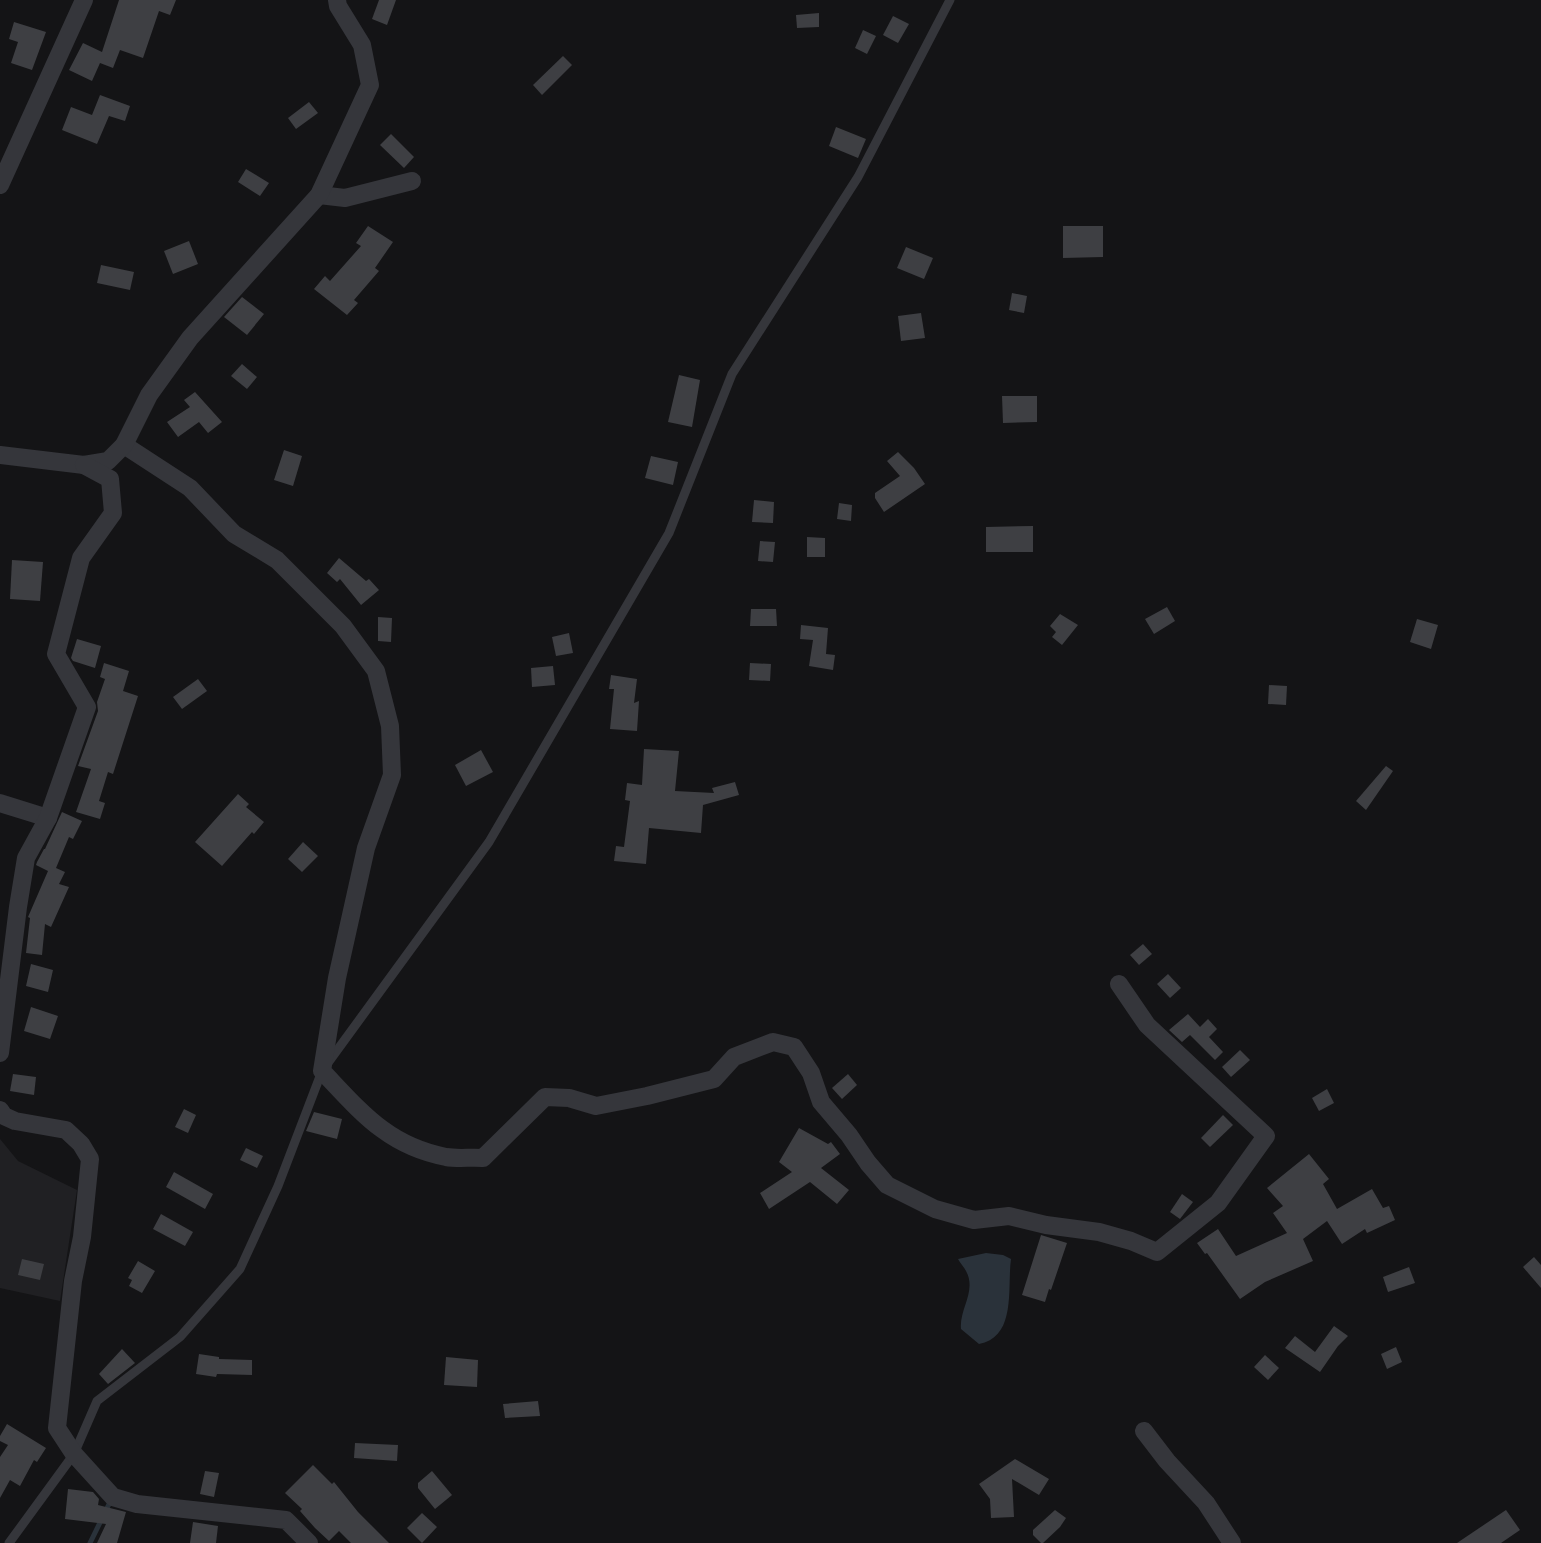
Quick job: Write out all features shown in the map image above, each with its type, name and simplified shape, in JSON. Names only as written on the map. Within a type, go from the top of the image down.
[{"type":"street","points":[[0,185],[84,0]]},
{"type":"street","points":[[0,455],[84,465],[108,461],[124,445],[149,395],[190,338],[319,195],[370,85],[362,45],[338,6],[337,0]]},
{"type":"street","points":[[319,195],[345,198],[412,181]]},
{"type":"street","points":[[124,445],[190,488],[234,534],[277,560],[343,626],[376,671],[390,726],[392,775],[366,848],[337,978],[322,1071],[371,1122],[409,1146],[447,1157],[483,1158],[525,1114],[545,1097],[569,1098],[596,1106],[647,1096],[714,1079],[734,1057],[773,1042],[794,1047],[811,1073],[821,1102],[887,1185],[935,1209],[974,1220],[1009,1216],[1046,1225],[1099,1232],[1131,1241],[1157,1252],[1218,1203],[1266,1136],[1147,1024],[1119,984]]},
{"type":"street","points":[[0,1053],[26,858],[48,818],[87,707],[56,654],[81,558],[113,513],[110,479],[84,465]]},
{"type":"street","points":[[0,802],[48,818]]},
{"type":"street","points":[[0,1110],[4,1116],[15,1121],[66,1130],[81,1143],[90,1159],[82,1237],[73,1281],[57,1428],[74,1454],[113,1497],[137,1504],[286,1520],[309,1543]]},
{"type":"street","points":[[1144,1431],[1167,1461],[1206,1503],[1232,1543]]},
{"type":"lane","points":[[9,1543],[74,1454],[97,1401],[180,1337],[240,1269],[278,1186],[322,1071],[495,832],[669,533],[732,374],[858,177],[951,0]]},
{"type":"shaded area","points":[[0,1139],[18,1161],[77,1190],[60,1301],[0,1288]]},
{"type":"shaded area","points":[[986,1253],[1003,1255],[1011,1259],[1008,1309],[999,1332],[991,1339],[979,1344],[961,1329],[962,1314],[970,1286],[966,1271],[958,1259]]},
{"type":"building","points":[[119,0],[176,0],[170,15],[159,11],[143,58],[120,50],[113,68],[100,63],[92,81],[69,70],[83,43],[102,52]]},
{"type":"building","points":[[379,0],[396,0],[387,25],[372,19]]},
{"type":"building","points":[[819,13],[819,27],[797,28],[796,15]]},
{"type":"building","points":[[893,16],[909,24],[898,43],[883,35]]},
{"type":"building","points":[[14,22],[46,32],[32,70],[11,63],[18,42],[9,39]]},
{"type":"building","points":[[863,30],[876,36],[867,54],[855,48]]},
{"type":"building","points":[[563,56],[572,65],[542,95],[533,85]]},
{"type":"building","points":[[100,95],[130,106],[125,121],[109,116],[97,144],[62,130],[71,107],[92,115]]},
{"type":"building","points":[[309,102],[318,113],[296,129],[288,118]]},
{"type":"building","points":[[836,127],[866,139],[858,158],[829,146]]},
{"type":"building","points":[[391,134],[414,157],[404,168],[380,145]]},
{"type":"building","points":[[246,169],[269,183],[260,196],[238,182]]},
{"type":"building","points":[[368,226],[393,242],[375,268],[379,271],[354,300],[358,303],[347,315],[314,289],[325,276],[330,281],[361,246],[356,243]]},
{"type":"building","points":[[1063,226],[1103,226],[1103,257],[1063,258]]},
{"type":"building","points":[[189,241],[198,264],[173,274],[164,251]]},
{"type":"building","points":[[906,247],[933,258],[924,279],[897,268]]},
{"type":"building","points":[[101,265],[134,272],[130,290],[97,283]]},
{"type":"building","points":[[1012,293],[1027,296],[1024,313],[1009,310]]},
{"type":"building","points":[[242,297],[264,314],[247,335],[224,317]]},
{"type":"building","points":[[921,313],[925,338],[901,341],[898,316]]},
{"type":"building","points":[[242,364],[257,377],[247,389],[231,376]]},
{"type":"building","points":[[679,375],[700,380],[692,427],[668,422]]},
{"type":"building","points":[[195,392],[222,422],[208,433],[199,422],[178,437],[167,422],[190,407],[184,400]]},
{"type":"building","points":[[1002,396],[1037,396],[1037,422],[1003,423]]},
{"type":"building","points":[[284,450],[302,456],[293,486],[274,480]]},
{"type":"building","points":[[898,452],[914,468],[925,484],[884,512],[875,498],[875,493],[900,476],[887,461]]},
{"type":"building","points":[[651,456],[678,462],[673,485],[645,478]]},
{"type":"building","points":[[754,500],[774,502],[773,523],[752,522]]},
{"type":"building","points":[[839,503],[852,505],[851,521],[837,519]]},
{"type":"building","points":[[1033,526],[1033,552],[986,552],[986,527]]},
{"type":"building","points":[[807,537],[825,538],[825,557],[807,557]]},
{"type":"building","points":[[760,541],[775,542],[773,562],[758,561]]},
{"type":"building","points":[[339,558],[366,581],[369,579],[379,590],[361,605],[340,579],[337,582],[327,573]]},
{"type":"building","points":[[12,560],[43,562],[40,601],[10,599]]},
{"type":"building","points":[[1167,607],[1175,621],[1154,634],[1145,619]]},
{"type":"building","points":[[751,609],[776,609],[777,626],[750,626]]},
{"type":"building","points":[[1060,614],[1078,625],[1062,645],[1052,637],[1056,632],[1050,626]]},
{"type":"building","points":[[378,617],[392,618],[391,642],[378,641]]},
{"type":"building","points":[[1417,619],[1438,625],[1431,649],[1410,642]]},
{"type":"building","points":[[801,625],[828,628],[826,654],[835,655],[833,670],[809,666],[813,640],[800,639]]},
{"type":"building","points":[[569,633],[573,653],[556,656],[552,637]]},
{"type":"building","points":[[77,639],[101,646],[95,668],[73,661],[71,658]]},
{"type":"building","points":[[104,663],[129,671],[123,691],[138,696],[113,774],[108,772],[99,801],[105,803],[100,819],[76,812],[91,769],[78,766],[98,711],[97,702],[105,679],[100,677]]},
{"type":"building","points":[[750,663],[771,664],[770,681],[749,680]]},
{"type":"building","points":[[553,666],[555,685],[532,687],[531,668]]},
{"type":"building","points":[[611,675],[637,679],[634,703],[639,701],[637,731],[610,729],[614,689],[609,689]]},
{"type":"building","points":[[198,679],[207,691],[182,709],[173,697]]},
{"type":"building","points":[[1269,685],[1287,686],[1286,705],[1268,704]]},
{"type":"building","points":[[644,749],[679,751],[675,791],[714,793],[712,788],[735,782],[739,795],[703,805],[701,833],[649,828],[646,864],[614,861],[616,846],[624,847],[630,801],[625,800],[627,783],[642,785]]},
{"type":"building","points":[[481,750],[493,772],[466,786],[455,765]]},
{"type":"building","points":[[1386,766],[1393,771],[1366,810],[1356,801]]},
{"type":"building","points":[[238,794],[249,804],[246,807],[264,822],[222,866],[195,842]]},
{"type":"building","points":[[62,812],[82,821],[73,839],[69,837],[56,868],[65,872],[59,884],[69,887],[51,927],[45,924],[42,955],[26,953],[30,918],[28,917],[48,871],[36,865]]},
{"type":"building","points":[[303,842],[318,856],[302,872],[288,859]]},
{"type":"building","points":[[1143,944],[1152,954],[1139,965],[1130,955]]},
{"type":"building","points":[[31,964],[53,970],[48,992],[26,986]]},
{"type":"building","points":[[1168,974],[1181,988],[1170,998],[1157,984]]},
{"type":"building","points":[[31,1007],[58,1016],[50,1039],[24,1031]]},
{"type":"building","points":[[1188,1014],[1200,1027],[1208,1019],[1217,1029],[1209,1037],[1223,1052],[1215,1060],[1190,1035],[1182,1042],[1169,1030]]},
{"type":"building","points":[[1240,1050],[1250,1060],[1231,1077],[1222,1067]]},
{"type":"building","points":[[13,1074],[36,1077],[34,1095],[10,1091]]},
{"type":"building","points":[[848,1074],[857,1085],[842,1099],[832,1088]]},
{"type":"building","points":[[1327,1089],[1334,1103],[1319,1111],[1312,1098]]},
{"type":"building","points":[[184,1109],[196,1115],[188,1133],[175,1127]]},
{"type":"building","points":[[314,1112],[342,1119],[337,1139],[306,1131]]},
{"type":"building","points":[[1223,1115],[1233,1125],[1210,1147],[1201,1138]]},
{"type":"building","points":[[799,1128],[828,1144],[831,1142],[840,1154],[821,1168],[849,1190],[837,1204],[810,1182],[769,1209],[760,1193],[792,1172],[779,1162]]},
{"type":"building","points":[[246,1148],[263,1156],[257,1168],[240,1160]]},
{"type":"building","points":[[1309,1154],[1329,1179],[1323,1184],[1337,1209],[1372,1189],[1383,1208],[1389,1206],[1395,1220],[1367,1233],[1365,1229],[1342,1244],[1327,1221],[1303,1239],[1313,1261],[1265,1282],[1240,1299],[1207,1253],[1205,1254],[1197,1243],[1218,1229],[1236,1256],[1287,1233],[1273,1213],[1283,1206],[1267,1188]]},
{"type":"building","points":[[174,1172],[213,1194],[205,1209],[166,1187]]},
{"type":"building","points":[[1182,1194],[1193,1202],[1180,1219],[1170,1212]]},
{"type":"building","points":[[161,1214],[193,1232],[185,1246],[153,1229]]},
{"type":"building","points":[[1041,1235],[1067,1243],[1045,1302],[1022,1295]]},
{"type":"building","points":[[1534,1257],[1541,1265],[1541,1288],[1523,1267]]},
{"type":"building","points":[[22,1259],[44,1264],[40,1280],[18,1275]]},
{"type":"building","points":[[138,1261],[155,1271],[142,1293],[129,1286],[132,1280],[128,1278]]},
{"type":"building","points":[[1409,1267],[1415,1283],[1388,1292],[1383,1277]]},
{"type":"building","points":[[1334,1326],[1348,1336],[1320,1372],[1285,1348],[1295,1336],[1315,1352]]},
{"type":"building","points":[[1396,1347],[1402,1362],[1387,1369],[1381,1354]]},
{"type":"building","points":[[122,1349],[135,1363],[108,1384],[99,1374]]},
{"type":"building","points":[[199,1354],[219,1357],[219,1359],[252,1360],[252,1375],[217,1374],[216,1377],[196,1374]]},
{"type":"building","points":[[1265,1355],[1279,1368],[1268,1380],[1254,1367]]},
{"type":"building","points":[[446,1357],[478,1360],[477,1387],[444,1385]]},
{"type":"building","points":[[538,1401],[540,1416],[505,1418],[503,1404]]},
{"type":"building","points":[[7,1424],[46,1448],[37,1462],[34,1460],[20,1486],[10,1480],[0,1498],[0,1457],[8,1445],[0,1441],[0,1436]]},
{"type":"building","points":[[355,1443],[398,1445],[397,1461],[354,1458]]},
{"type":"building","points":[[1015,1459],[1049,1479],[1039,1495],[1012,1479],[1014,1517],[991,1518],[990,1499],[979,1484]]},
{"type":"building","points":[[313,1465],[332,1484],[334,1482],[358,1512],[389,1543],[351,1543],[339,1531],[329,1541],[315,1528],[300,1511],[302,1509],[285,1493]]},
{"type":"building","points":[[205,1471],[219,1473],[214,1497],[200,1494]]},
{"type":"building","points":[[432,1471],[452,1495],[435,1509],[418,1488],[418,1483]]},
{"type":"building","points":[[68,1489],[93,1492],[99,1499],[98,1505],[126,1512],[117,1543],[97,1543],[106,1524],[65,1519]]},
{"type":"building","points":[[1055,1510],[1066,1518],[1060,1527],[1041,1543],[1033,1535],[1033,1530]]},
{"type":"building","points":[[1506,1510],[1520,1530],[1501,1543],[1457,1543]]},
{"type":"building","points":[[422,1513],[437,1527],[422,1543],[407,1528]]},
{"type":"building","points":[[193,1522],[218,1526],[216,1543],[190,1543]]},
{"type":"waterway","points":[[90,1543],[112,1498]]}]
